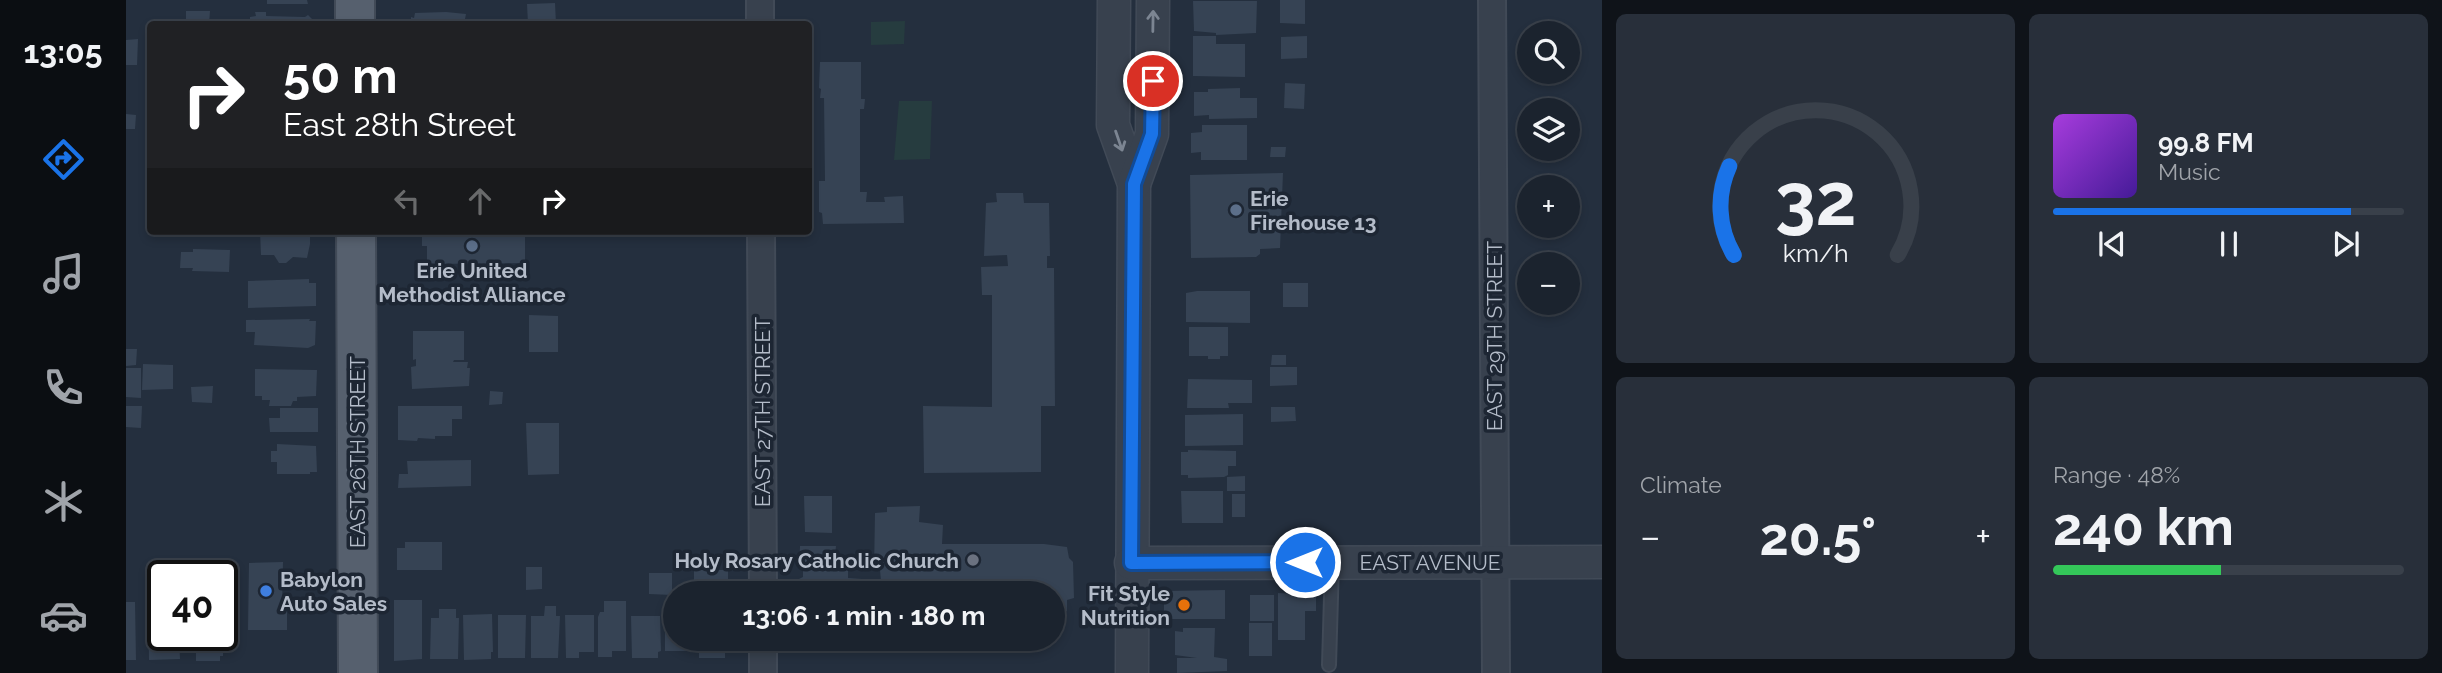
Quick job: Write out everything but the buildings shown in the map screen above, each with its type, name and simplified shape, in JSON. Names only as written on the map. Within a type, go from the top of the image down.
[{"type":"main road","points":[[355,0],[355,21]]},
{"type":"main road","name":"EAST 26TH STREET","points":[[356,235],[358,673]]},
{"type":"street","points":[[760,0],[760,21]]},
{"type":"street","points":[[1114,0],[1113,125],[1134,184]]},
{"type":"street","points":[[1132,673],[1134,184],[1152,134],[1153,0]]},
{"type":"street","name":"EAST 29TH STREET","points":[[1492,0],[1496,673]]},
{"type":"street","name":"EAST 27TH STREET","points":[[761,235],[762,581]]},
{"type":"street","name":"EAST AVENUE","points":[[1131,563],[1602,562]]},
{"type":"street","points":[[763,651],[763,673]]},
{"type":"lane","points":[[1329,665],[1332,562]]},
{"type":"green space","points":[[905,21],[904,44],[871,45],[871,22]]},
{"type":"green space","points":[[899,101],[932,101],[930,159],[894,160]]},
{"type":"place","name":"Erie Firehouse 13","points":[[1236,210]]},
{"type":"place","name":"Erie United Methodist Alliance","points":[[472,246]]},
{"type":"place","name":"Holy Rosary Catholic Church","points":[[973,560]]},
{"type":"place","name":"Babylon Auto Sales","points":[[266,591]]},
{"type":"place","name":"Fit Style Nutrition","points":[[1184,605]]},
{"type":"route","points":[[1153,81],[1152,134],[1134,184],[1131,563],[1305,562]]}]
